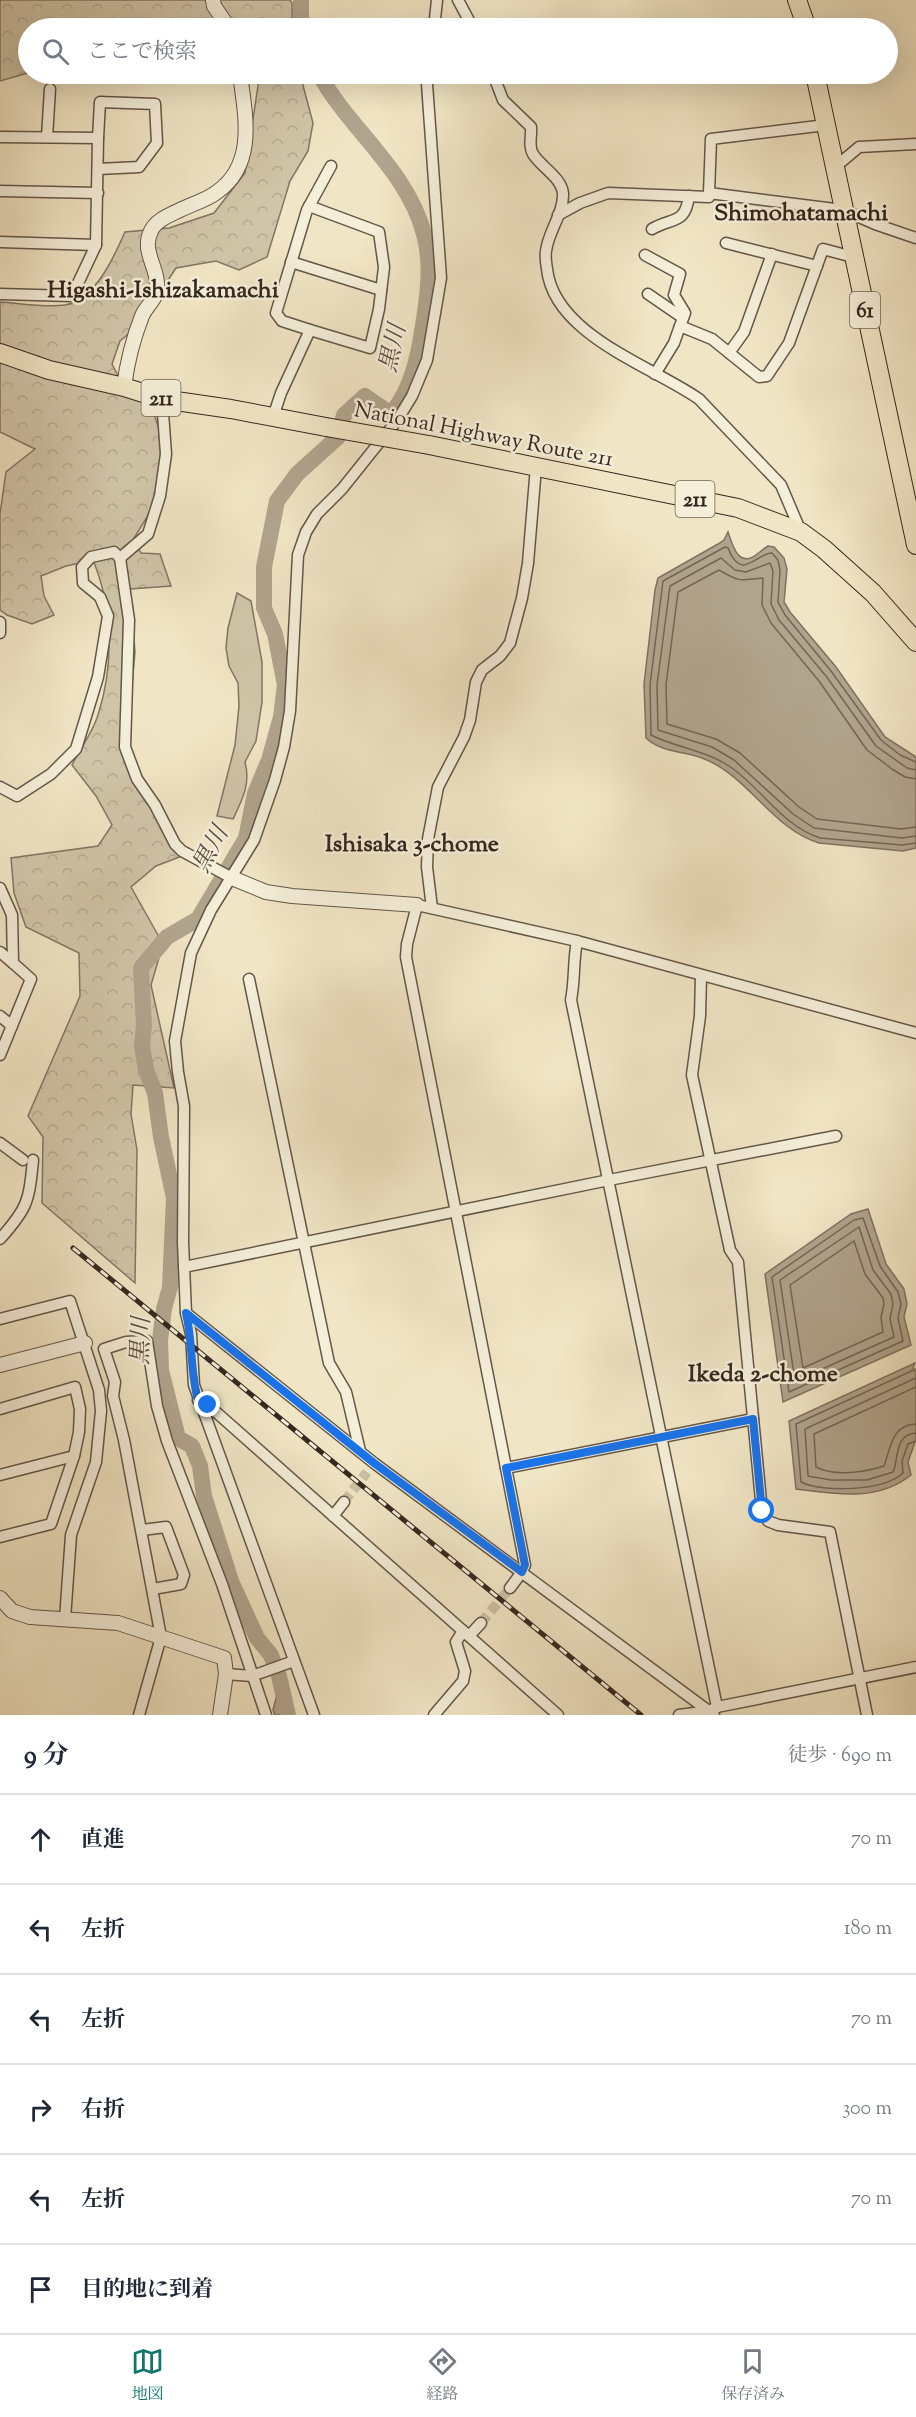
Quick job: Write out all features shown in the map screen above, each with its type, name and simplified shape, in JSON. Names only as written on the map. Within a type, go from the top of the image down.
[{"type":"main road","points":[[796,0],[803,18]]},
{"type":"main road","name":"61","points":[[818,84],[916,545]]},
{"type":"main road","name":"National Highway Route 211","points":[[0,353],[49,370],[124,387],[162,399],[429,445],[738,508],[801,532],[824,549],[873,593],[916,642]]},
{"type":"street","points":[[213,0],[214,6],[222,18]]},
{"type":"street","points":[[435,18],[437,0]]},
{"type":"street","points":[[458,0],[468,18]]},
{"type":"street","points":[[124,387],[128,362],[143,313],[156,294],[157,274],[149,256],[147,242],[152,229],[165,217],[217,192],[234,176],[242,161],[247,142],[241,84]]},
{"type":"street","points":[[314,1715],[291,1662],[194,1385],[191,1334],[186,1313],[184,1268],[184,1106],[175,1041],[190,953],[229,877],[254,840],[284,747],[290,711],[298,555],[306,532],[317,514],[342,489],[398,419],[412,396],[427,360],[441,278],[427,84]]},
{"type":"street","points":[[497,84],[503,100],[531,126],[532,153],[563,191],[558,215],[546,250],[547,272],[556,297],[568,313],[586,330],[699,399],[781,485],[801,532]]},
{"type":"street","points":[[48,137],[50,89]]},
{"type":"street","points":[[0,294],[72,296],[96,245],[98,193],[98,169],[100,102],[155,104],[157,143],[139,167],[98,169]]},
{"type":"street","points":[[558,215],[580,203],[608,193],[709,197],[711,139],[825,125]]},
{"type":"street","points":[[0,137],[99,138]]},
{"type":"street","points":[[834,168],[859,147],[916,144]]},
{"type":"street","points":[[309,206],[379,232],[384,267],[370,348],[282,321],[276,313],[309,206],[331,166]]},
{"type":"street","points":[[0,191],[98,193]]},
{"type":"street","points":[[709,194],[843,210],[916,238]]},
{"type":"street","points":[[652,229],[680,219],[687,209],[689,196]]},
{"type":"street","points":[[0,242],[96,245]]},
{"type":"street","points":[[726,243],[817,266]]},
{"type":"street","points":[[648,294],[681,322],[712,339],[759,377],[767,376],[789,343],[823,249],[854,257]]},
{"type":"street","points":[[645,255],[680,274],[674,295],[685,313],[674,343],[655,374]]},
{"type":"street","points":[[729,353],[744,332],[772,255]]},
{"type":"street","points":[[291,262],[381,290]]},
{"type":"street","points":[[273,417],[281,393],[310,330]]},
{"type":"street","points":[[120,558],[148,534],[160,496],[166,454],[162,399]]},
{"type":"street","points":[[432,908],[427,867],[428,839],[438,787],[464,737],[470,720],[476,682],[482,670],[500,656],[510,643],[522,598],[528,562],[536,467]]},
{"type":"street","points":[[0,787],[17,796],[51,774],[76,749],[98,677],[108,616],[100,597],[83,583],[82,567],[91,557],[114,552],[120,558],[129,620],[125,747],[137,779],[155,805],[175,844],[182,851],[229,877],[266,892],[432,908],[577,941],[916,1033]]},
{"type":"street","points":[[0,622],[0,633]]},
{"type":"street","points":[[0,888],[12,915],[13,963]]},
{"type":"street","points":[[417,905],[406,944],[406,957],[525,1565],[510,1588]]},
{"type":"street","points":[[577,941],[573,963],[575,980],[571,1000],[661,1437],[714,1711]]},
{"type":"street","points":[[0,952],[31,979],[0,1054]]},
{"type":"street","points":[[701,976],[700,1016],[692,1075],[730,1250],[738,1262],[762,1511],[768,1521],[778,1525],[830,1532],[867,1715]]},
{"type":"street","points":[[249,979],[329,1363],[346,1392],[360,1451]]},
{"type":"street","points":[[0,1016],[12,1026]]},
{"type":"street","points":[[184,1268],[609,1180],[836,1136]]},
{"type":"street","points":[[0,1143],[28,1160],[29,1197],[16,1221],[0,1239]]},
{"type":"street","points":[[0,1319],[70,1301],[99,1390],[100,1437],[96,1462],[71,1535],[64,1619]]},
{"type":"street","points":[[186,1313],[360,1451],[371,1468],[522,1572],[714,1711]]},
{"type":"street","points":[[139,1715],[161,1637],[142,1530],[113,1396],[116,1382],[104,1349],[126,1342],[147,1341],[157,1406],[167,1441],[255,1675],[266,1715]]},
{"type":"street","points":[[0,1365],[85,1343]]},
{"type":"street","points":[[0,1409],[75,1387],[80,1409],[74,1456],[51,1524],[0,1537]]},
{"type":"street","points":[[198,1400],[208,1405],[558,1715]]},
{"type":"street","points":[[506,1468],[753,1419]]},
{"type":"street","points":[[0,1475],[74,1456]]},
{"type":"street","points":[[333,1516],[344,1502]]},
{"type":"street","points":[[142,1530],[165,1527],[184,1575],[181,1584],[153,1589]]},
{"type":"street","points":[[0,1598],[12,1611],[30,1617],[44,1620],[64,1619],[118,1623],[224,1658],[226,1674],[220,1715]]},
{"type":"street","points":[[434,1715],[463,1681],[465,1671],[456,1642],[481,1623]]},
{"type":"street","points":[[226,1674],[255,1675],[291,1662]]},
{"type":"street","points":[[679,1715],[714,1711],[916,1667]]},
{"type":"street","points":[[529,1689],[537,1702],[550,1715]]},
{"type":"green space","points":[[0,0],[290,0],[292,3],[292,18],[18,18],[18,76],[0,81]]},
{"type":"green space","points":[[258,84],[303,84],[313,123],[308,151],[290,181],[267,257],[239,270],[216,261],[176,268],[138,326],[120,341],[112,364],[124,387],[151,405],[168,456],[162,493],[134,538],[141,553],[160,554],[171,586],[130,589],[135,652],[127,743],[174,849],[182,856],[156,866],[131,887],[163,944],[151,985],[174,1088],[133,1085],[131,1114],[137,1150],[135,1283],[42,1203],[43,1137],[28,1116],[80,996],[79,953],[26,927],[14,893],[11,858],[98,846],[112,825],[96,796],[72,765],[98,715],[107,677],[109,637],[108,617],[100,579],[93,560],[66,566],[41,576],[44,596],[54,615],[32,624],[0,610],[0,514],[6,472],[35,449],[0,432],[0,302],[50,306],[65,305],[76,301],[85,295],[102,276],[125,232],[169,228],[214,213],[245,173]]},
{"type":"green space","points":[[237,593],[251,601],[262,662],[262,702],[256,741],[245,762],[247,778],[245,792],[233,819],[217,816],[235,745],[239,706],[238,683],[229,666],[226,648],[228,628]]},
{"type":"water","points":[[728,532],[740,557],[750,558],[768,546],[774,547],[784,558],[787,569],[784,602],[790,612],[836,667],[885,737],[916,757],[916,848],[903,851],[819,843],[788,827],[722,768],[700,757],[659,746],[646,738],[644,684],[658,578],[718,544],[724,540]]},
{"type":"water","points":[[868,1209],[886,1264],[904,1289],[907,1304],[904,1317],[911,1345],[783,1402],[765,1274],[851,1214]]},
{"type":"water","points":[[915,1363],[913,1368],[916,1373],[916,1439],[908,1462],[911,1475],[898,1484],[870,1493],[841,1494],[796,1489],[789,1421]]},
{"type":"water","points":[[279,1669],[293,1715],[275,1715],[273,1710],[279,1687],[275,1671]]},
{"type":"waterway","name":"黒川","points":[[301,0],[301,18]]},
{"type":"waterway","name":"黒川","points":[[288,1715],[279,1676],[271,1655],[257,1638],[231,1581],[204,1496],[200,1466],[192,1446],[178,1438],[161,1370],[160,1340],[164,1309],[170,1287],[174,1198],[161,1137],[155,1093],[146,1070],[142,1046],[144,1025],[141,968],[167,937],[198,919],[246,838],[255,793],[269,760],[281,717],[285,685],[275,634],[264,608],[264,567],[277,501],[297,474],[338,437],[344,415],[365,396],[391,414],[409,383],[419,349],[429,268],[424,234],[416,211],[392,170],[325,84]]},
{"type":"tunnel","points":[[344,1502],[367,1472]]},
{"type":"tunnel","points":[[481,1623],[510,1588]]},
{"type":"railway","points":[[73,1248],[641,1715]]},
{"type":"district","name":"Shimohatamachi","points":[[801,212]]},
{"type":"district","name":"Higashi-Ishizakamachi","points":[[163,289]]},
{"type":"district","name":"Ishisaka 3-chome","points":[[412,843]]},
{"type":"district","name":"Ikeda 2-chome","points":[[763,1373]]},
{"type":"route","points":[[208,1405],[198,1400],[194,1385],[191,1334],[186,1313],[374,1463],[522,1572],[525,1565],[506,1468],[753,1419],[762,1511]]}]
